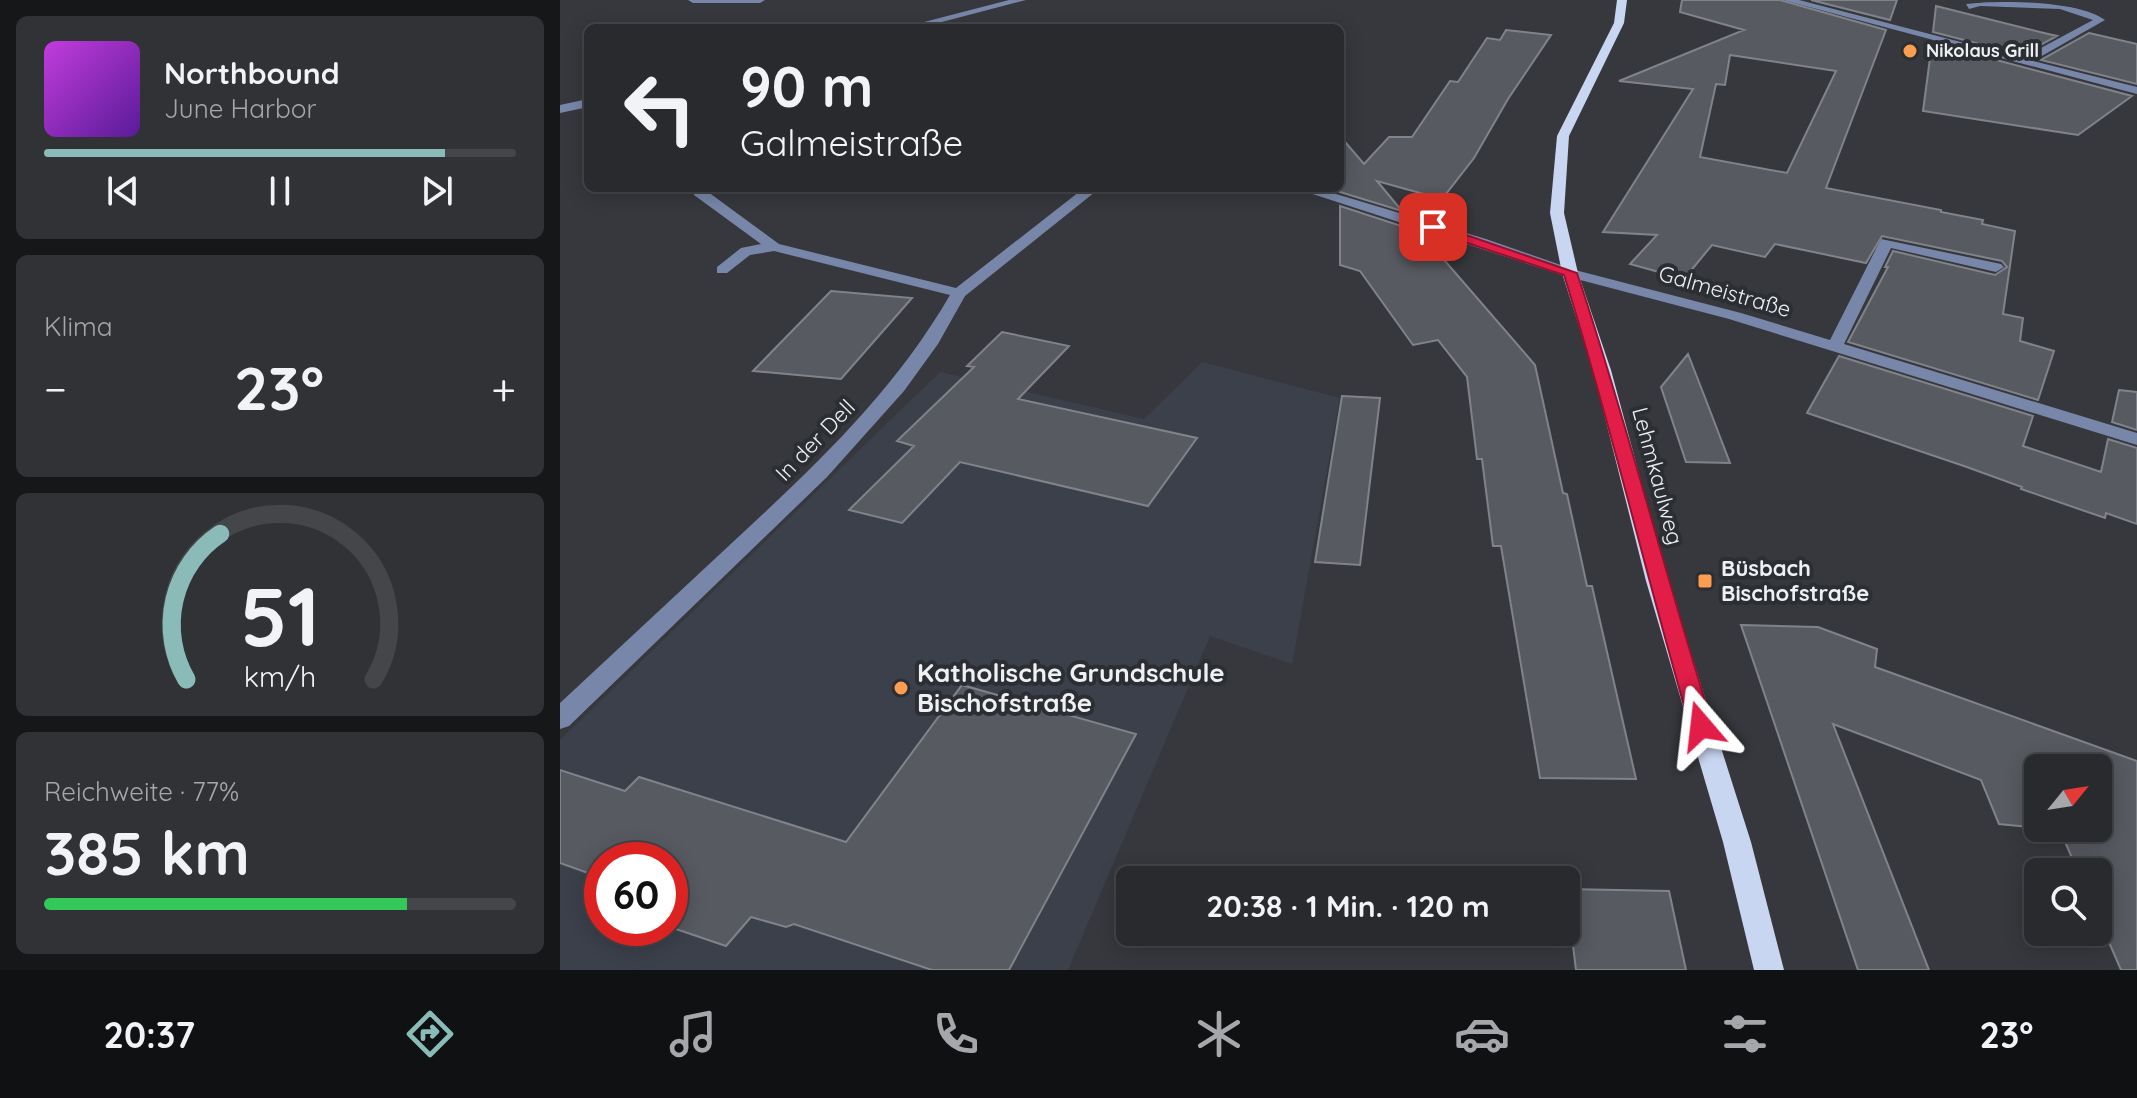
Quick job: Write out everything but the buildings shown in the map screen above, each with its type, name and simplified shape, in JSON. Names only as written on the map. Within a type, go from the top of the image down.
[{"type":"main road","name":"Lehmkaulweg","points":[[1622,0],[1619,23],[1563,136],[1556,206],[1570,273],[1602,370],[1657,581],[1737,842],[1769,970]]},
{"type":"street","points":[[693,0],[760,0]]},
{"type":"street","points":[[922,24],[1021,0]]},
{"type":"street","points":[[1788,0],[2137,91]]},
{"type":"street","points":[[1969,6],[1979,3],[2052,5],[2085,11],[2100,20],[2024,61]]},
{"type":"street","points":[[960,6],[974,11]]},
{"type":"street","points":[[560,109],[584,104]]},
{"type":"street","points":[[699,192],[774,247]]},
{"type":"street","name":"In der Dell","points":[[560,719],[820,472],[898,387],[930,344],[959,293],[1088,192]]},
{"type":"street","name":"Galmeistraße","points":[[1314,192],[1481,242],[1570,273],[1675,299],[2137,439]]},
{"type":"street","points":[[1835,346],[1886,242],[1996,267]]},
{"type":"street","points":[[722,270],[746,251],[774,247],[959,293]]},
{"type":"shaded area","name":"Katholische Grundschule Bischofstraße","points":[[1202,362],[1340,398],[1292,664],[1210,636],[1068,970],[560,970],[560,740],[940,372],[1144,419]]},
{"type":"place","name":"Nikolaus Grill","points":[[1910,51]]},
{"type":"place","name":"Büsbach Bischofstraße","points":[[1705,581]]},
{"type":"place","name":"Katholische Grundschule Bischofstraße","points":[[901,688]]},
{"type":"route","points":[[1433,227],[1570,273],[1602,370],[1657,581],[1701,726]]}]
